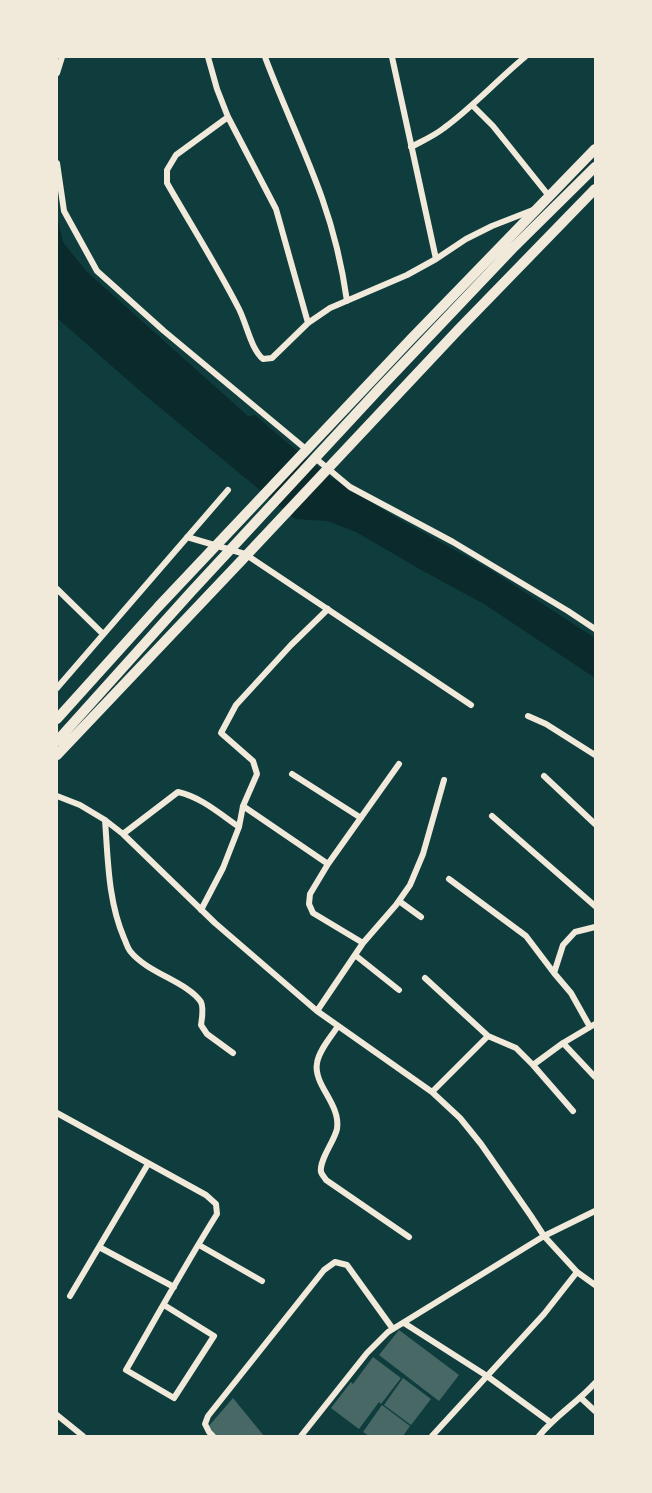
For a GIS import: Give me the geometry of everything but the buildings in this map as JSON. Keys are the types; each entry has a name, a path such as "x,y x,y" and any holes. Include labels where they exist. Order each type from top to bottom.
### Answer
{"highway":[{"path":"57,719 212,550 595,148"},
{"path":"57,741 190,592 380,388 512,249 595,167"},
{"path":"57,755 458,330 595,189"}],"street":[{"path":"57,73 62,57"},
{"path":"208,57 228,117 276,209 308,323"},
{"path":"266,57 323,199 342,262 347,301"},
{"path":"392,57 436,259"},
{"path":"411,147 443,129 525,57"},
{"path":"472,105 493,126 549,196"},
{"path":"228,117 176,155 167,170 167,183 231,292 257,354 263,360 272,358 308,323 330,308 407,274 436,259 466,239 536,208"},
{"path":"57,163 64,211 97,271 164,331 350,487 453,542 595,629"},
{"path":"57,688 228,490"},
{"path":"187,537 245,554 471,705"},
{"path":"57,590 103,634"},
{"path":"201,909 223,868 239,827 243,806 257,774 253,761 221,733 236,705 291,645 328,609"},
{"path":"528,716 546,724 595,755"},
{"path":"363,943 313,913 309,904 310,894 328,864 399,764"},
{"path":"292,774 361,818"},
{"path":"544,776 595,824"},
{"path":"317,1011 363,943 410,885 423,854 444,780"},
{"path":"123,834 178,792 207,805 239,827"},
{"path":"57,796 80,805 123,834 215,923 317,1011 432,1092 460,1118 481,1144 544,1236 577,1272 595,1285"},
{"path":"243,806 328,864"},
{"path":"492,816 595,906"},
{"path":"105,820 111,891 118,926 129,950 146,965 191,992 202,1003 201,1025 207,1034 233,1053"},
{"path":"449,879 526,936 571,993 592,1026 563,1043 533,1065"},
{"path":"399,901 421,917"},
{"path":"554,973 564,945 575,932 595,927"},
{"path":"355,955 399,990"},
{"path":"425,978 488,1036 516,1048 573,1111"},
{"path":"338,1026 321,1051 317,1063 319,1077 337,1115 334,1139 323,1161 321,1172 326,1180 409,1237"},
{"path":"432,1092 488,1036"},
{"path":"563,1043 595,1077"},
{"path":"57,1113 206,1195 216,1203 218,1214 174,1287 126,1370 174,1398 214,1336 164,1305"},
{"path":"70,1296 148,1164"},
{"path":"301,1436 367,1353 388,1332 544,1236 595,1211"},
{"path":"199,1245 262,1281"},
{"path":"99,1247 174,1287"},
{"path":"213,1436 205,1424 208,1416 324,1270 336,1262 347,1265 393,1329"},
{"path":"432,1436 544,1314 577,1272"},
{"path":"404,1323 487,1376 550,1422"},
{"path":"539,1436 550,1422 581,1398 595,1383"},
{"path":"581,1398 595,1411"},
{"path":"57,1414 83,1436"}],"water":[{"path":"57,217 63,242 86,271 248,416 255,415 332,478 395,517 489,569 595,638 595,678 484,604 356,532 327,521 295,519 147,397 57,318"}]}
